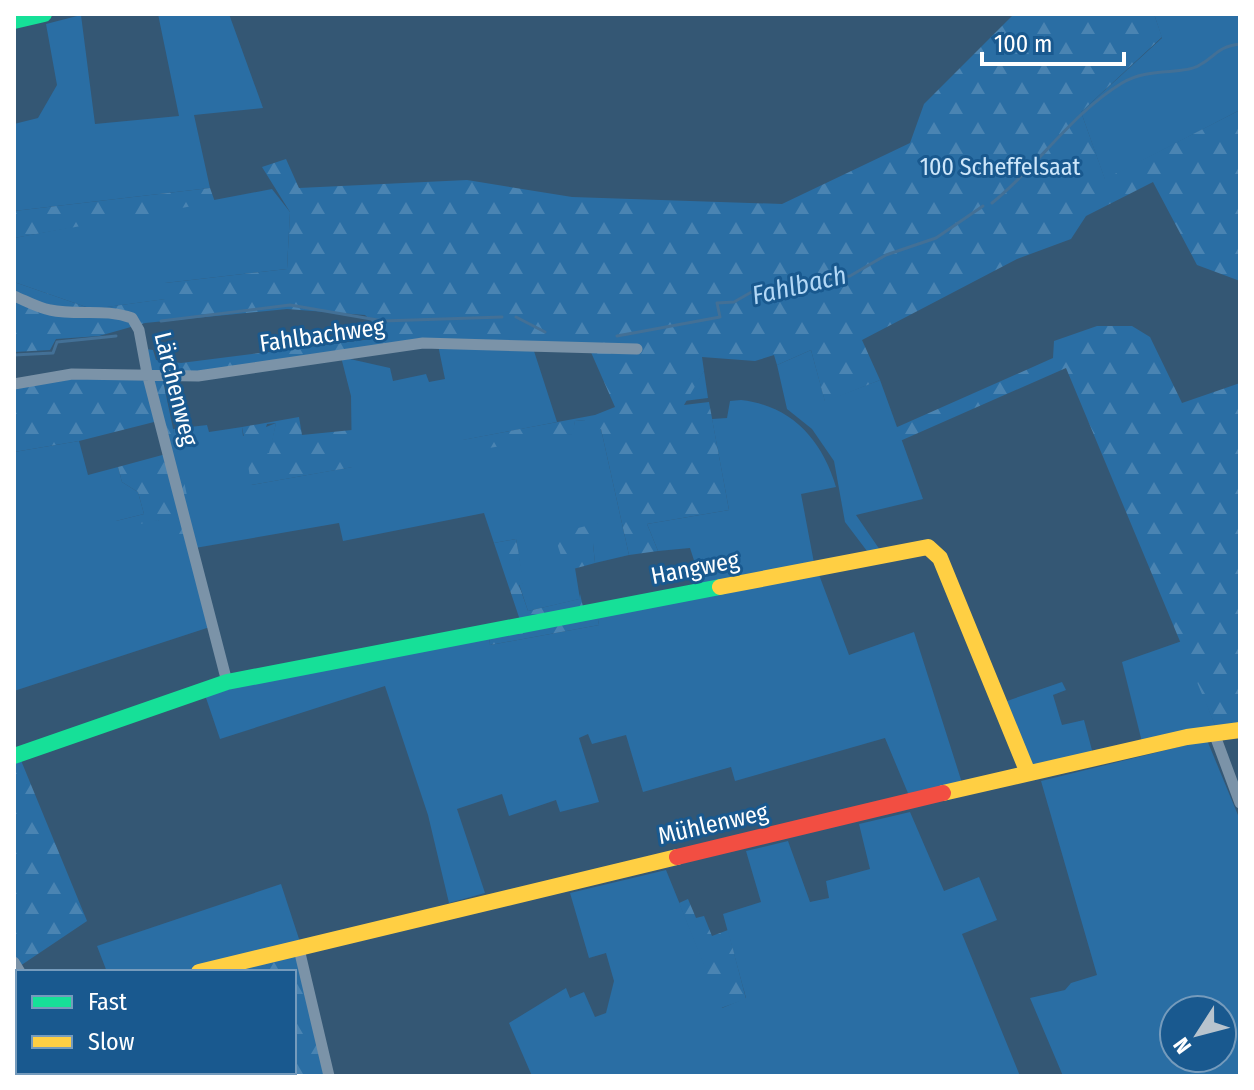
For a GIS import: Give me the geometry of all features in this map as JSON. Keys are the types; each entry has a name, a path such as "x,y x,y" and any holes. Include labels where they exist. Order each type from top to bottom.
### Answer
{"street":[{"path":"14,21 44,14"},
{"name":"Lärchenweg","path":"14,296 49,310 87,314 113,311 132,318 139,330 147,373 227,682"},
{"name":"Fahlbachweg","path":"14,384 72,374 198,376 423,343 637,349"},
{"name":"Hangweg","path":"16,755 227,682 928,547 940,558 1028,773"},
{"name":"Mühlenweg","path":"208,970 1028,773 1240,730"},
{"path":"1214,733 1240,803"},
{"path":"299,949 329,1076"}],"green space":[{"path":"158,14 229,14 263,108 194,115 210,188 14,211 14,124 38,118 57,85 46,24 81,15 95,124 179,116"},
{"name":"100 Scheffelsaat","path":"1014,14 1154,14 1162,37 1081,112 1105,179 1240,110 1240,281 1197,265 1153,182 1086,216 1071,239 1017,259 862,340 880,380 825,402 811,350 777,365 774,355 755,361 702,357 704,371 684,405 709,402 729,510 647,524 658,551 629,555 601,429 586,431 585,420 575,421 573,434 465,452 462,440 595,415 615,407 590,350 422,341 181,375 148,371 145,349 153,350 156,360 181,363 388,337 365,315 287,309 145,323 99,336 56,339 50,350 14,352 14,282 92,309 165,299 165,283 287,269 290,212 262,167 286,159 299,188 467,180 572,197 782,204 910,143 924,104"},
{"path":"1154,14 1240,14 1240,110 1105,180 1081,112 1162,38"},
{"path":"210,188 215,202 14,238 14,211"},
{"path":"272,189 290,212 287,269 165,283 166,299 92,309 14,282 14,238"},
{"path":"1097,326 1132,326 1150,337 1182,403 1240,383 1240,727 1217,730 1066,368 900,441 895,428 1053,358 1054,341"},
{"path":"438,345 533,348 557,422 463,440 572,434 575,421 586,420 601,429 629,555 595,563 593,544 598,523 566,570 575,568 580,599 528,611 519,584 523,583 516,539 494,543 484,513 343,541 339,523 195,548 173,429 207,425 209,432 242,427 243,436 276,423 270,453 251,485 352,467 351,396 341,357 390,368 393,381 426,374 429,382 445,379"},
{"path":"811,350 825,401 880,380 923,499 856,515 882,553 870,555 845,522 834,461 812,429 787,409 777,365"},
{"path":"704,371 708,398 684,401"},
{"path":"145,374 158,421 79,441 14,452 14,386 73,377"},
{"path":"149,374 162,376 195,534 172,539 158,520 117,529 116,521 144,514 138,492 122,482 118,467 166,454"},
{"path":"741,400 775,410 802,428 822,454 836,487 801,494 815,568 703,588 690,548 658,551 647,524 729,510 712,419 727,418 730,401"},
{"path":"299,417 302,435 352,430 353,467 251,485 247,457 269,453 276,423 267,424 264,433 244,437 242,427"},
{"path":"79,441 88,475 118,467 122,482 138,492 144,514 116,521 158,520 189,536 210,627 14,691 14,452"},
{"path":"598,523 606,538 593,544 595,563 566,571 554,534"},
{"path":"516,539 524,583 519,585 528,611 579,599 580,594 585,615 597,614 599,625 490,645 489,634 521,623 494,543"},
{"path":"818,572 849,655 914,632 963,786 910,798 885,738 735,781 731,767 643,792 626,735 592,744 588,734 579,738 599,802 560,812 556,800 509,816 502,794 457,809 485,893 449,903 428,815 385,686 220,739 204,692 489,634 490,645 599,625 597,614"},
{"path":"1182,641 1217,730 1142,742 1122,662"},
{"path":"1062,682 1066,690 1053,695 1062,725 1084,720 1093,754 1031,768 1004,702"},
{"path":"1207,740 1240,820 1240,1076 1063,1076 1030,998 1065,990 1071,983 1097,975 1041,781"},
{"path":"20,758 87,921 20,966 14,955 14,760"},
{"path":"910,812 944,891 979,877 997,920 962,934 1020,1076 532,1076 509,1023 566,988 570,998 584,992 595,1017 606,1013 614,981 606,953 589,958 570,893 666,870 722,1008 746,998 723,914 761,902 746,851 788,841 810,902 829,898 826,881 870,869 859,824"},
{"path":"281,884 300,942 187,970 106,970 97,946"},
{"path":"688,899 696,918 704,916 712,936 728,930 746,999 721,1008 679,903"},
{"path":"296,952 325,1076 175,1076 296,1074 296,970 226,970"}],"waterway":[{"name":"Fahlbach","path":"992,203 1087,110 1122,83 1143,75 1191,69 1221,50 1240,44"},
{"name":"Fahlbach","path":"617,336 720,317 717,303 734,302 755,290 850,276 886,255 936,238 983,206"},
{"path":"161,321 290,305 383,321 502,317"},
{"name":"Fahlbach","path":"516,317 545,332"},
{"name":"Fahlbach","path":"14,355 53,353 57,342 116,336"}],"traffic: fast":[{"path":"14,21 44,14"},
{"path":"14,756 227,682 720,587"}],"traffic: slow":[{"path":"720,587 928,547 940,558 1028,773"},
{"path":"943,793 1187,737 1240,730"},
{"path":"207,970 677,857"}],"traffic: jam":[{"path":"677,857 943,793"}]}
